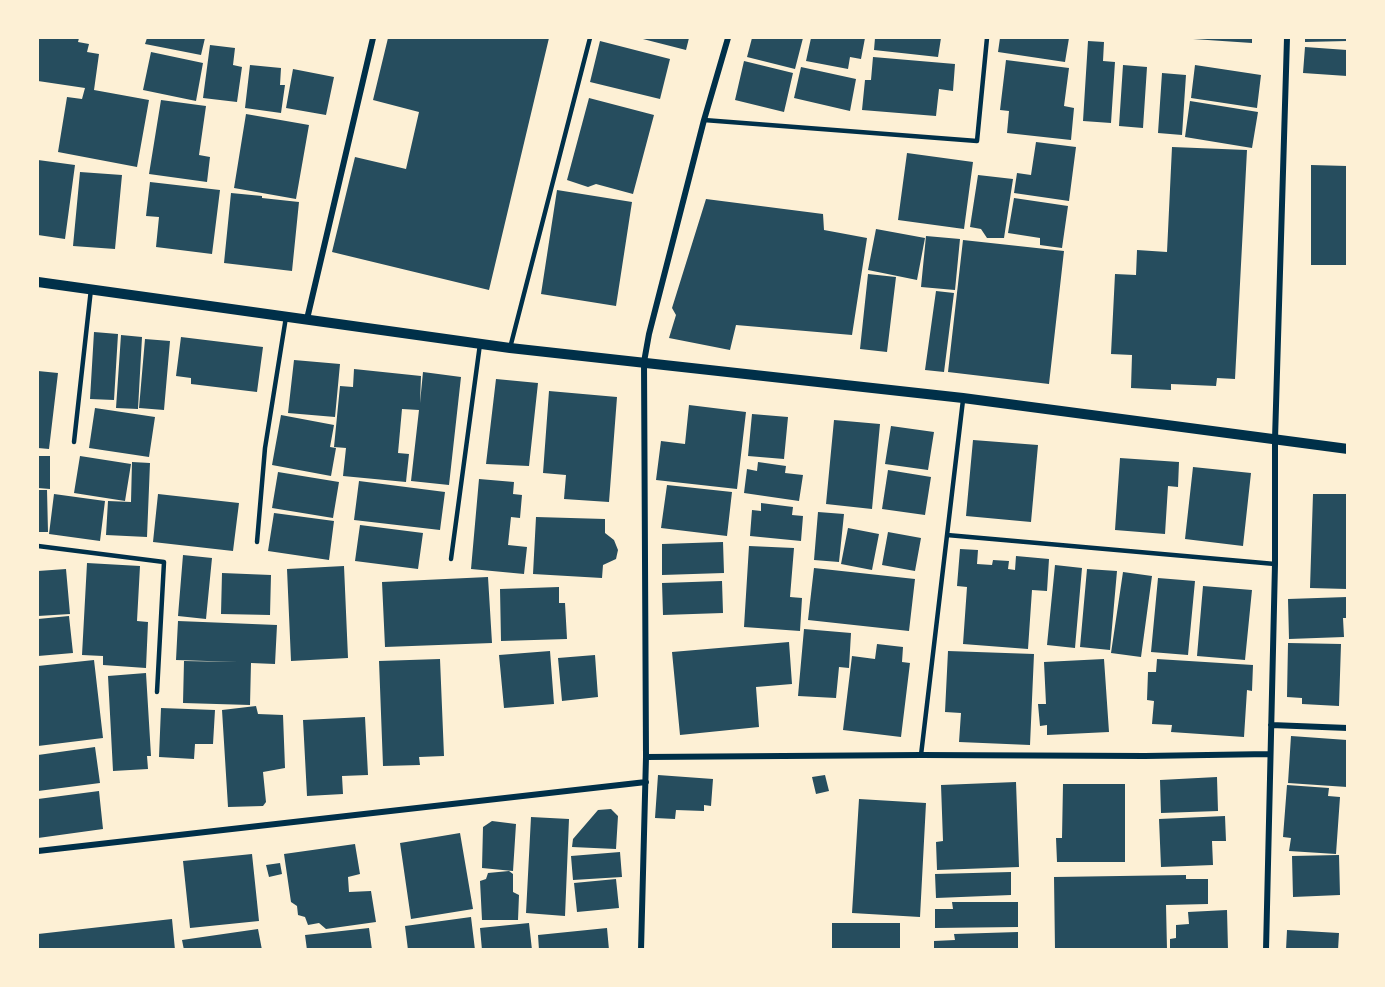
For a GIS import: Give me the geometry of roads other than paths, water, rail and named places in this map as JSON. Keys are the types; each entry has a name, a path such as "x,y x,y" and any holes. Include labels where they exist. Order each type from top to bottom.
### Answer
{"street":[{"path":"307,319 373,38"},
{"path":"641,950 646,782 645,362 649,334 704,120 728,38"},
{"path":"1266,950 1275,564 1275,439 1287,38"},
{"path":"38,282 510,348 963,398 1347,449"},
{"path":"1271,725 1347,728"},
{"path":"646,757 1270,754"},
{"path":"38,851 646,782"}],"lane":[{"path":"510,348 590,38"},
{"path":"704,120 977,141 987,38"},
{"path":"74,442 91,289"},
{"path":"257,542 265,447 286,317"},
{"path":"451,559 480,344"},
{"path":"921,755 963,398"},
{"path":"946,536 1275,564"},
{"path":"38,546 164,562 157,692"}]}
